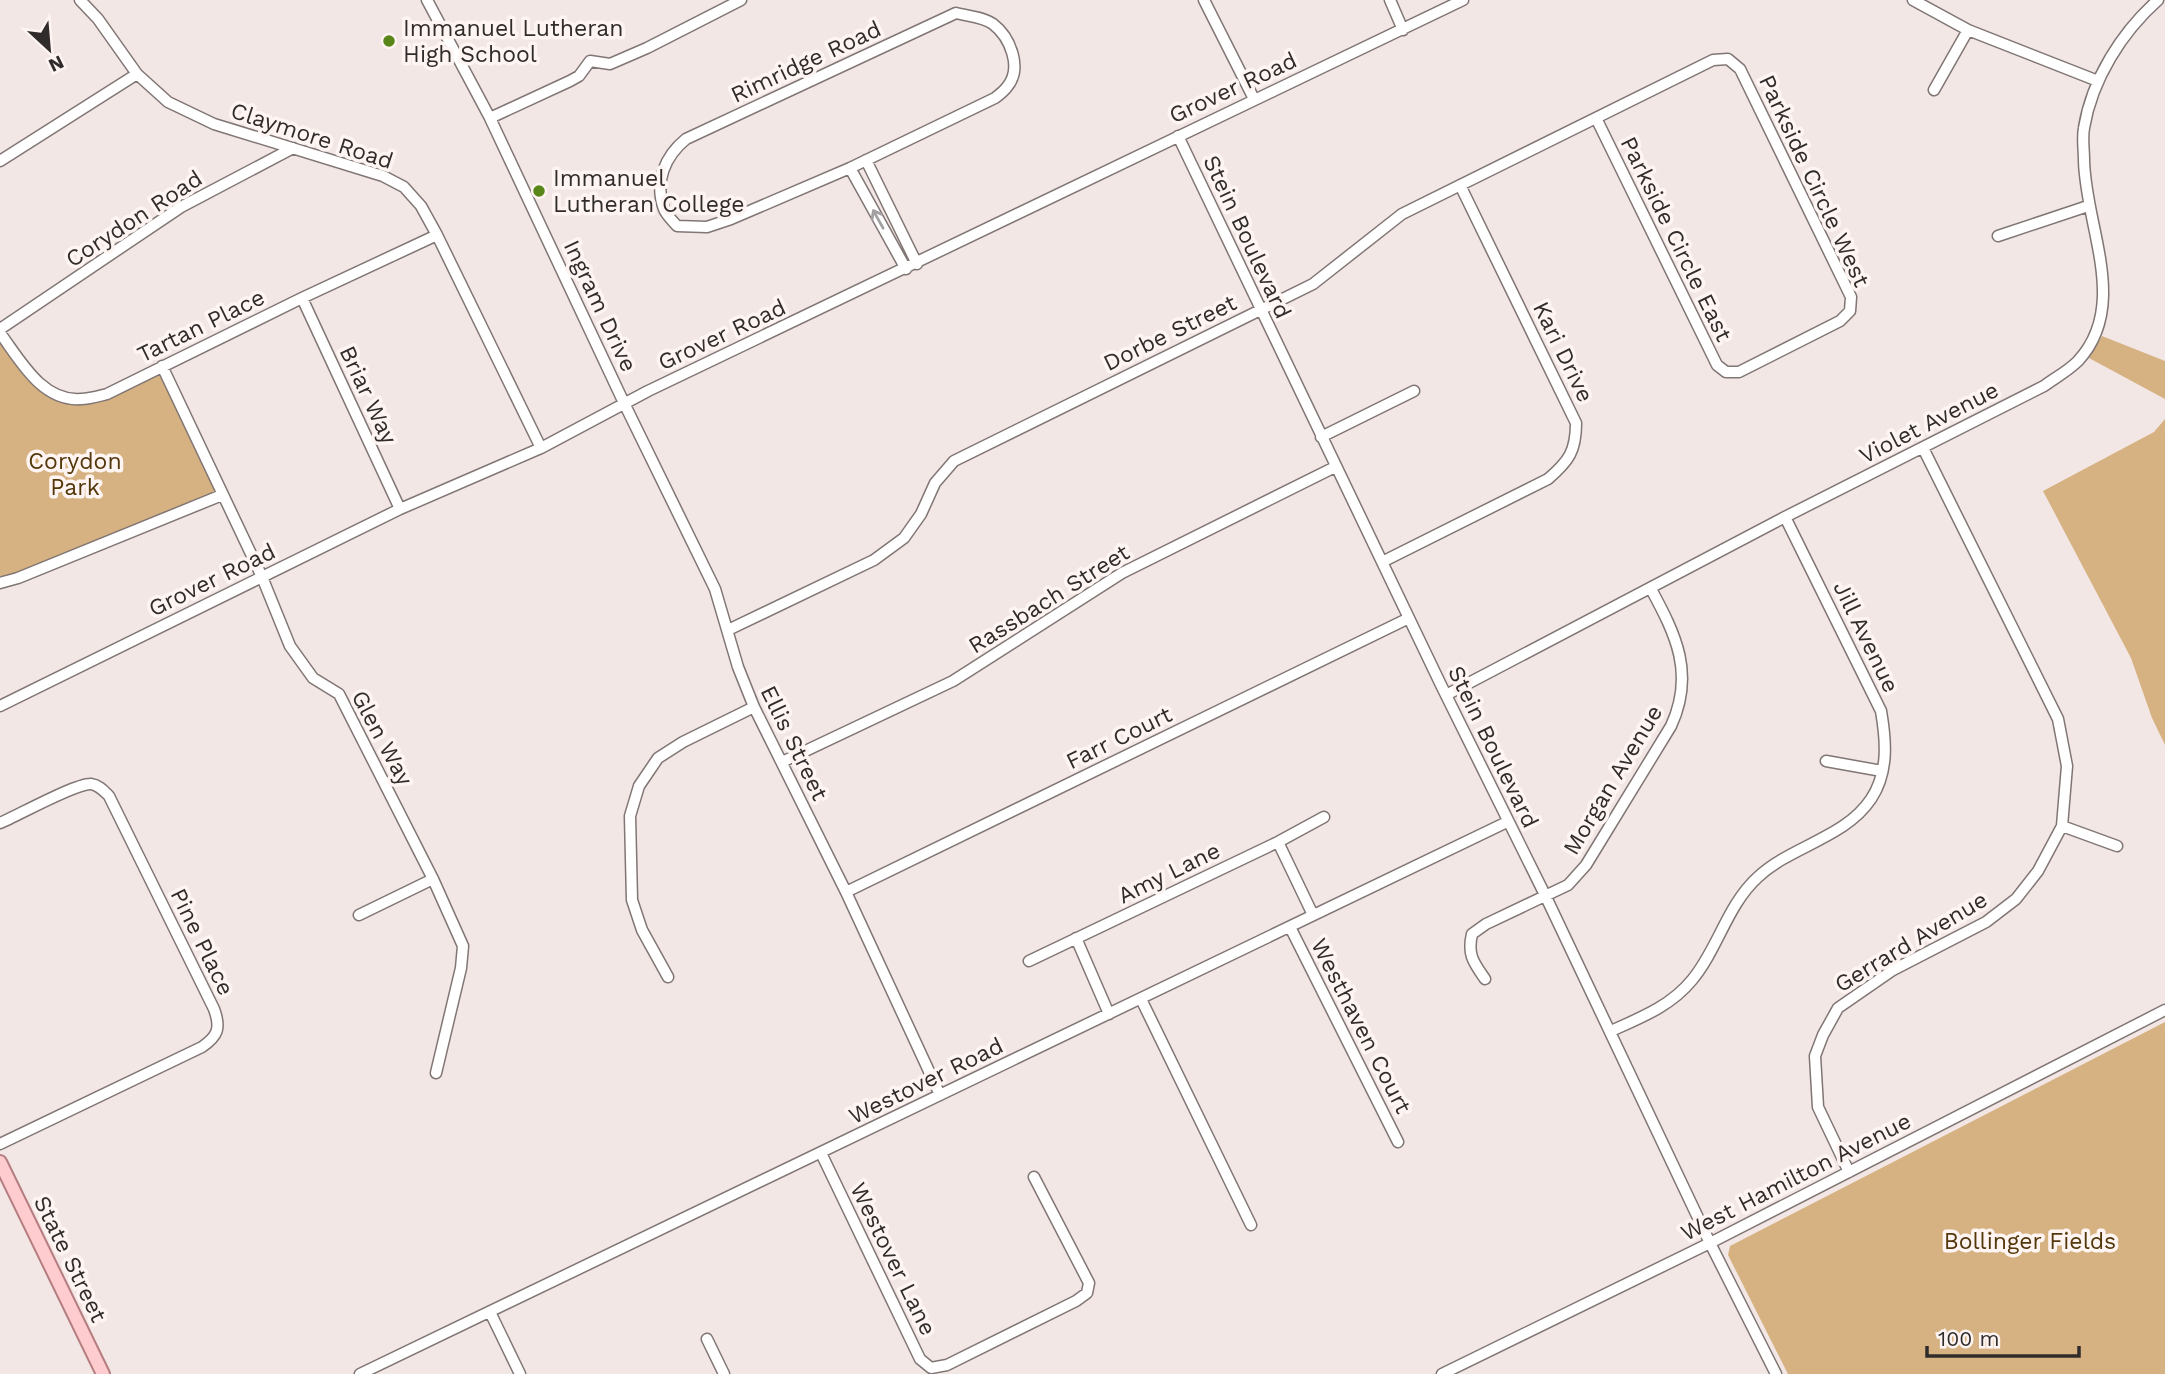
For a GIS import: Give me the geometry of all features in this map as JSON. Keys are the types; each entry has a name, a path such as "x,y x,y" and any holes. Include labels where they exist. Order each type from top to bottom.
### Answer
{"main road":[{"name":"State Street","path":"0,1162 103,1374"}],"street":[{"name":"Claymore Road","path":"80,0 137,74 168,102 214,124 383,176 404,187 421,206 437,235 541,448"},
{"name":"Ingram Drive","path":"427,0 490,118 624,403"},
{"path":"490,118 570,82 579,76 590,61 610,64 741,0"},
{"path":"1204,0 1254,99"},
{"path":"1390,0 1403,30"},
{"name":"Grover Road","path":"0,706 400,509 541,448 624,403 1463,0"},
{"path":"1913,0 1968,30 2098,81"},
{"name":"Violet Avenue","path":"1446,695 1784,517 2044,386 2077,362 2089,346 2103,313 2104,295 2088,206 2083,128 2098,81 2126,33 2158,0"},
{"name":"Rimridge Road","path":"956,13 991,22 1004,36 1014,55 1014,72 1009,86 995,98 866,160 707,227 677,226 664,210 662,171 673,150 686,139 956,13"},
{"path":"1934,90 1968,30"},
{"name":"Dorbe Street","path":"728,631 874,560 904,538 921,514 935,483 954,461 1313,284 1402,214 1713,60 1728,59"},
{"name":"Parkside Circle West","path":"1726,372 1738,372 1840,321 1850,311 1851,297 1740,69 1728,59"},
{"path":"0,161 137,74"},
{"name":"Parkside Circle East","path":"1596,118 1717,365 1726,372"},
{"name":"Stein Boulevard","path":"1178,136 1335,467 1776,1374"},
{"name":"Corydon Road","path":"0,331 181,207 293,148"},
{"path":"866,160 917,264"},
{"path":"850,168 906,269"},
{"name":"Kari Drive","path":"1382,562 1548,479 1573,452 1576,438 1576,423 1461,185"},
{"path":"1998,236 2088,206"},
{"name":"Tartan Place","path":"0,331 36,379 50,393 79,400 107,394 437,235"},
{"name":"Briar Way","path":"302,298 400,509"},
{"name":"Glen Way","path":"162,366 262,577 290,646 313,678 339,694 433,879 463,946 461,968 436,1073"},
{"path":"1321,437 1415,391"},
{"name":"Ellis Street","path":"624,403 715,589 738,667 754,707 846,892 940,1095"},
{"name":"Gerrard Avenue","path":"1849,1172 1818,1107 1816,1080 1815,1056 1822,1035 1838,1008 1893,970 1986,922 2016,899 2038,871 2062,826 2067,766 2058,719 1923,448"},
{"name":"Rassbach Street","path":"782,762 953,681 1122,573 1335,467"},
{"path":"0,583 222,495"},
{"name":"Jill Avenue","path":"1611,1031 1673,999 1693,979 1741,896 1757,878 1778,861 1835,831 1853,818 1872,797 1882,771 1886,740 1881,711 1784,517"},
{"name":"Morgan Avenue","path":"1485,979 1472,960 1469,946 1472,934 1486,924 1568,885 1586,865 1679,710 1682,678 1679,649 1675,634 1651,589"},
{"name":"Farr Court","path":"846,892 1409,618"},
{"path":"667,977 642,930 632,900 630,816 639,786 657,758 754,707"},
{"path":"1826,761 1882,771"},
{"name":"Pine Place","path":"0,823 76,788 90,784 101,788 109,796 219,1023 215,1037 202,1047 0,1144"},
{"name":"Amy Lane","path":"1029,961 1278,842 1324,817"},
{"name":"Westover Road","path":"360,1374 1507,822"},
{"path":"2062,826 2118,846"},
{"path":"1278,842 1313,915"},
{"path":"359,915 433,879"},
{"name":"Westhaven Court","path":"1290,928 1398,1142"},
{"path":"1076,938 1110,1014"},
{"path":"1142,999 1251,1225"},
{"name":"West Hamilton Avenue","path":"1442,1374 1710,1243 2165,1010"},
{"name":"Westover Lane","path":"821,1153 919,1359 931,1368 947,1365 1087,1293 1088,1283 1034,1177"},
{"path":"490,1312 520,1374"},
{"path":"708,1339 724,1374"}],"green space":[{"name":"Corydon Park","path":"0,333 49,392 79,400 107,394 162,366 222,495 0,583"},
{"path":"2102,336 2165,361 2165,399 2089,358"},
{"path":"2165,419 2165,745 2152,718 2131,658 2043,491 2154,432"},
{"name":"Bollinger Fields","path":"2165,1022 2165,1374 1788,1374 1728,1255 1730,1246"}],"place":[{"name":"Immanuel Lutheran High School","path":"389,41"},
{"name":"Immanuel Lutheran College","path":"539,191"}]}
